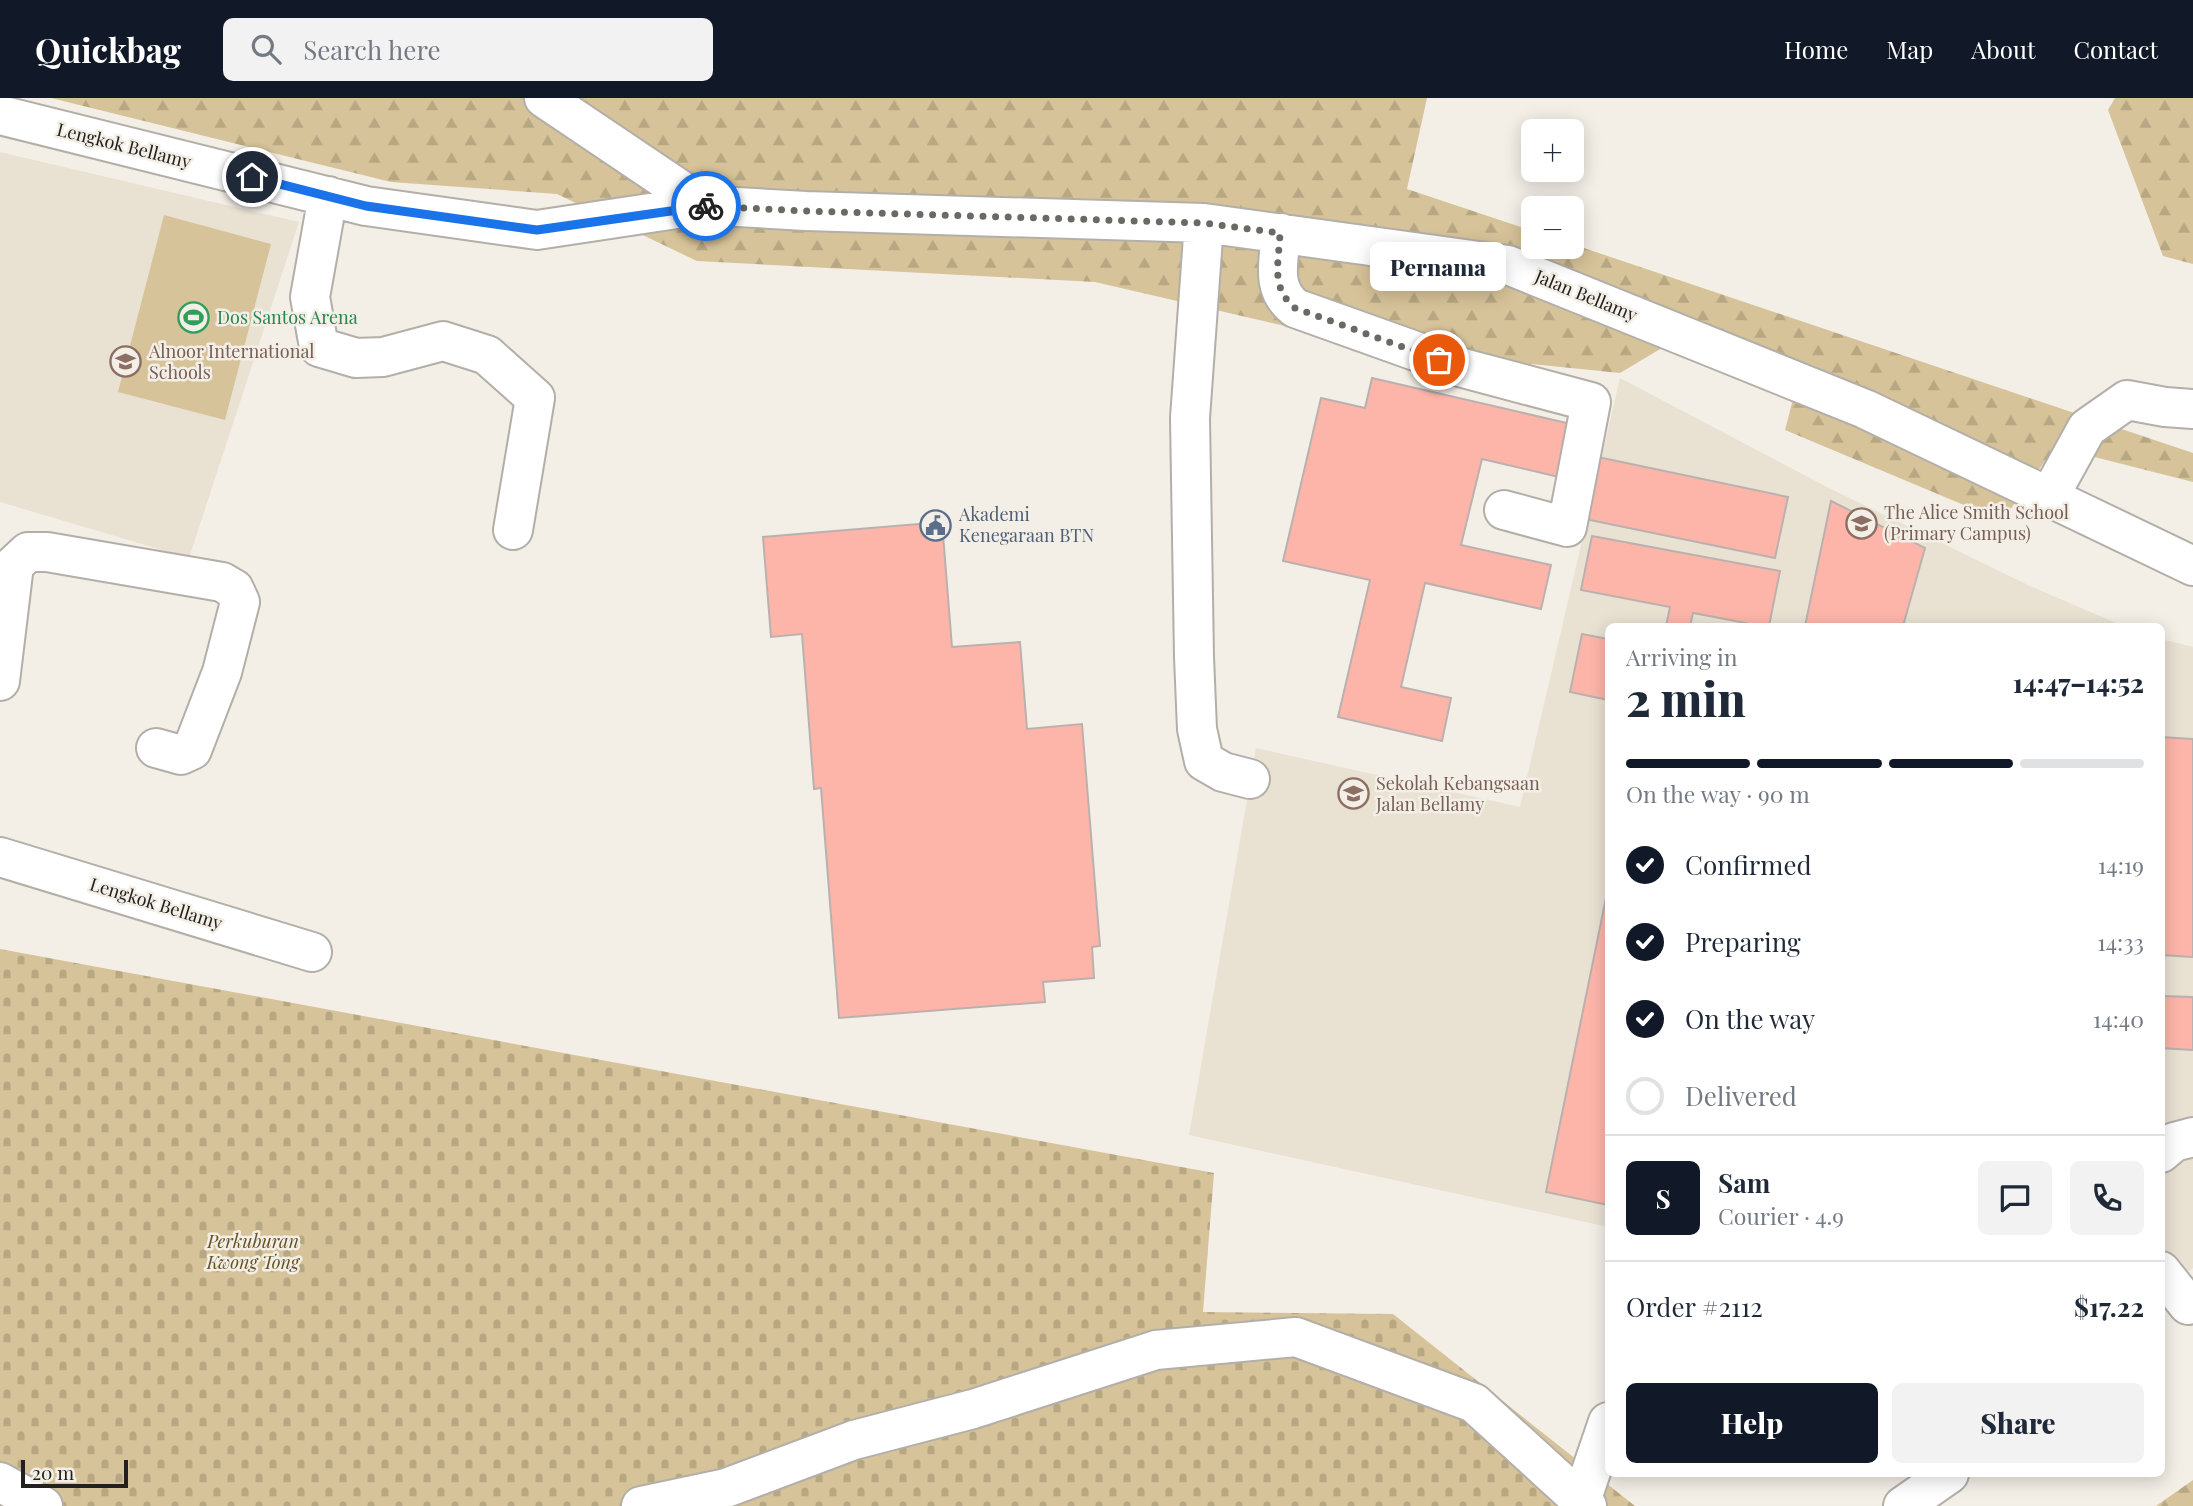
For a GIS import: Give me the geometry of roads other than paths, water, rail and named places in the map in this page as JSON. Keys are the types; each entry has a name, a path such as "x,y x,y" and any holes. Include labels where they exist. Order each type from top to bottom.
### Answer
{"street":[{"path":"544,98 703,205"},
{"name":"Lengkok Bellamy","path":"0,115 366,206 537,230 703,205"},
{"path":"328,196 310,297 319,347 356,358 383,357 443,341 487,355 535,398 513,530"},
{"name":"Jalan Bellamy","path":"703,205 806,211 1204,223 1507,265 1865,409 2193,566"},
{"path":"1204,223 1190,418 1197,729 1204,761 1223,772 1250,779"},
{"path":"1280,233 1278,285 1286,301 1295,308 1463,368 1591,402 1567,527 1504,510"},
{"path":"2049,497 2087,428 2127,400 2193,410"},
{"path":"0,681 14,565 28,552 47,552 222,582 234,589 240,602 222,672 192,750 181,755 156,748"},
{"name":"Lengkok Bellamy","path":"0,857 312,952"},
{"path":"2165,1150 2174,1142 2193,1137"},
{"path":"2165,1279 2181,1310"},
{"path":"641,1506 726,1488 854,1440 973,1409 1156,1350 1296,1337 1474,1403 1584,1504 1605,1432"},
{"path":"1903,1506 1946,1477"},
{"path":"0,1482 43,1506"}],"place":[{"name":"Dos Santos Arena","path":"194,318"},
{"name":"Pernama","path":"1439,360"},
{"name":"Alnoor International Schools","path":"126,362"},
{"name":"The Alice Smith School (Primary Campus)","path":"1861,523"},
{"name":"Akademi Kenegaraan BTN","path":"936,525"},
{"name":"Sekolah Kebangsaan Jalan Bellamy","path":"1353,794"}],"park label":[{"name":"Perkuburan Kwong Tong","path":"253,1252"}]}
